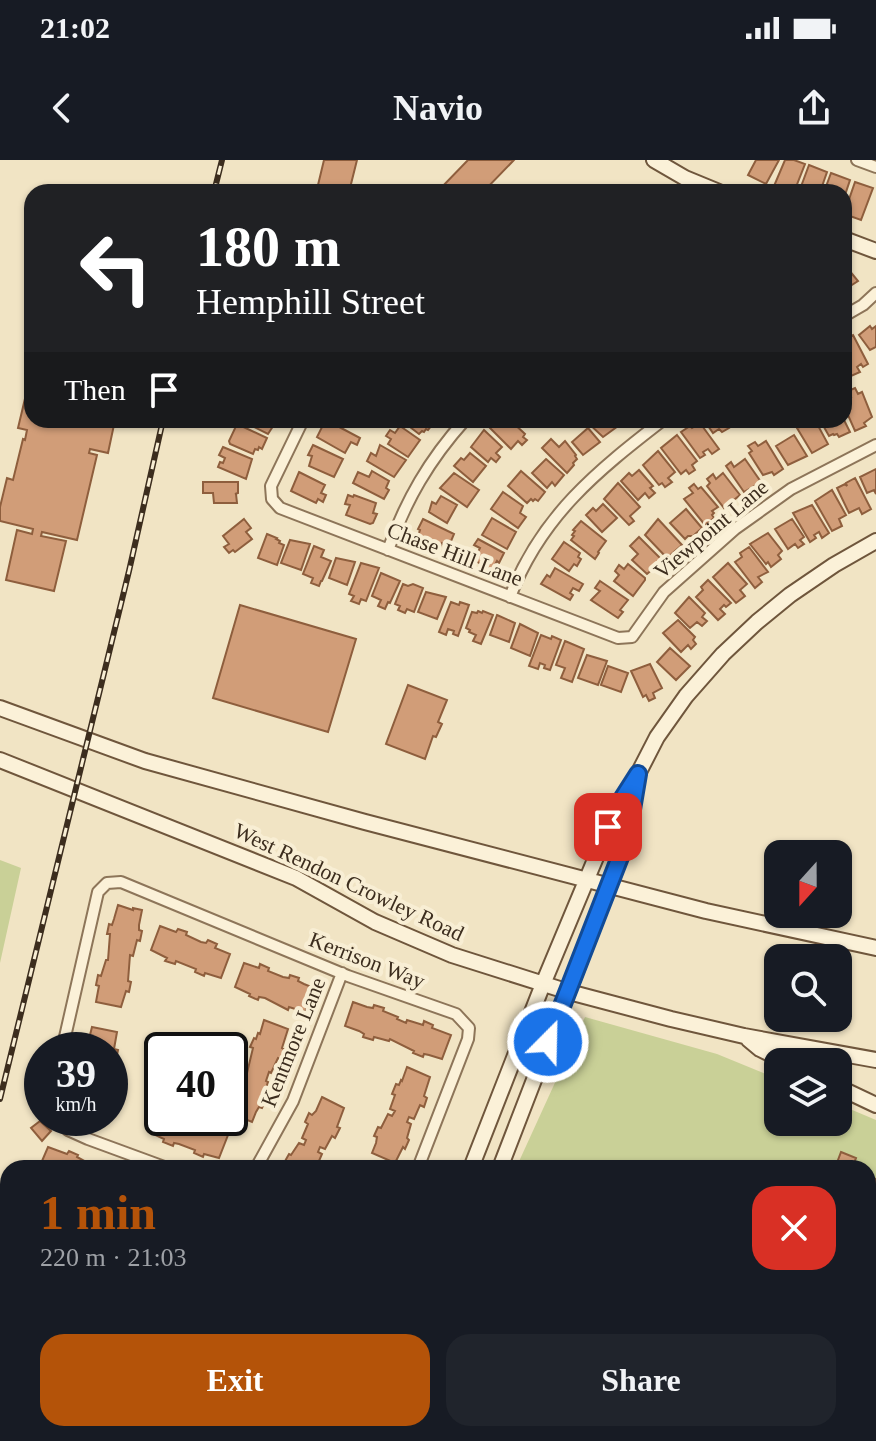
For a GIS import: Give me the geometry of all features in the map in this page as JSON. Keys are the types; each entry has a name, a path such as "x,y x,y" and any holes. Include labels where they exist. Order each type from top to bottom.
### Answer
{"main road":[{"path":"654,160 699,184"},
{"path":"852,242 876,251"},
{"path":"474,1160 617,807 657,737 686,696 757,622 834,565 876,541"},
{"name":"West Rendon Crowley Road","path":"0,708 145,761 365,822 706,911 876,948"},
{"name":"West Rendon Crowley Road","path":"0,760 296,878 375,922 452,955 569,992 744,1036 876,1060"},
{"path":"503,1160 627,839 638,774"},
{"path":"744,1036 764,1051"},
{"path":"852,1094 876,1105"}],"street":[{"path":"857,160 876,167"},
{"path":"852,311 876,293"},
{"name":"Chase Hill Lane","path":"299,428 271,486 272,499 280,508 618,638 628,638"},
{"path":"388,550 421,476 458,428"},
{"path":"510,597 530,552 562,509 595,475 653,428"},
{"name":"Viewpoint Lane","path":"628,638 637,632 664,592 735,529 791,489 876,445"},
{"name":"Kerrison Way","path":"66,1032 98,892 107,883 121,882 342,973 456,1014 469,1028 468,1039 421,1160"},
{"name":"Kentmore Lane","path":"260,1160 293,1101 342,973"},
{"path":"81,1136 145,1160"}],"green space":[{"path":"0,860 21,868 0,963"},
{"path":"585,1017 717,1054 764,1073 764,1136 852,1136 852,1110 876,1120 876,1160 520,1160"}],"building":[{"path":"324,160 357,160 351,184 318,184"},
{"path":"468,160 514,160 491,184 445,184"},
{"path":"756,160 779,160 766,184 748,175"},
{"path":"785,160 805,164 797,184 775,184"},
{"path":"809,165 827,172 823,184 802,184"},
{"path":"831,173 850,180 849,184 827,184"},
{"path":"855,182 873,188 861,220 852,217"},
{"path":"870,326 872,329 876,326 876,347 870,350 859,335"},
{"path":"852,336 868,364 863,367 861,364 857,367 860,372 852,376"},
{"path":"855,388 858,394 862,392 872,417 864,423 866,426 855,431 852,424 852,389"},
{"path":"24,403 24,428 113,428 108,453 90,449 89,453 97,455 77,540 42,532 41,536 66,541 54,591 6,580 17,530 32,534 33,529 0,521 7,478 13,480 27,430 18,428"},
{"path":"235,428 246,428 267,438 262,449 255,449 253,454 229,441"},
{"path":"256,428 272,428 268,434"},
{"path":"322,428 341,428 360,438 357,445 351,442 345,453 317,437"},
{"path":"403,428 420,440 408,457 388,444 391,439 386,436 390,430 395,433"},
{"path":"411,428 430,428 422,431 419,434"},
{"path":"490,428 519,428 525,434 523,437 527,440 522,445 518,441 511,449"},
{"path":"588,428 600,442 583,455 572,442"},
{"path":"593,428 615,428 603,437"},
{"path":"687,428 704,428 719,449 712,454 708,449 700,458 681,432"},
{"path":"710,428 729,428 722,432 719,429 713,433"},
{"path":"797,428 819,428 828,444 812,453"},
{"path":"824,428 848,428 850,432 839,437 837,434 829,436"},
{"path":"484,430 502,447 496,453 500,457 496,462 491,458 488,462 471,447"},
{"path":"677,435 697,461 692,465 695,470 689,474 686,470 681,474 661,448"},
{"path":"794,435 807,456 788,465 776,446"},
{"path":"551,439 559,447 565,441 576,455 574,465 567,473 542,448"},
{"path":"766,441 783,469 774,475 772,472 763,475 749,453 752,451 748,446 755,442 758,446"},
{"path":"313,445 343,459 334,477 309,466 312,456 308,455"},
{"path":"380,445 406,460 394,477 367,461 371,453 376,456"},
{"path":"223,447 252,459 246,479 218,467 225,458 219,455"},
{"path":"658,451 675,472 668,478 672,482 665,487 662,483 659,485 643,465"},
{"path":"470,453 486,466 473,482 454,466"},
{"path":"546,459 564,475 555,486 552,482 547,488 532,473"},
{"path":"745,459 761,482 744,492 726,466 731,462 734,467"},
{"path":"876,469 876,494 874,490 867,493 860,477"},
{"path":"639,470 655,493 649,498 645,493 638,500 621,481 629,473 632,476"},
{"path":"372,471 389,481 386,488 389,490 384,499 353,483 358,472 369,477"},
{"path":"521,471 545,492 538,501 531,499 527,503 508,486"},
{"path":"299,472 325,485 321,493 326,495 323,502 318,499 316,503 291,491"},
{"path":"454,473 479,490 467,507 440,488"},
{"path":"723,473 740,495 724,508 707,486 710,483 707,479 713,474 716,479"},
{"path":"855,478 871,509 862,514 859,508 849,513 837,488 847,486 846,483"},
{"path":"203,482 238,482 238,493 235,494 237,503 214,503 213,493 203,493"},
{"path":"618,483 640,507 630,516 634,521 629,525 604,499"},
{"path":"694,484 698,489 701,487 718,507 712,511 714,518 705,525 684,499 693,493 689,488"},
{"path":"832,490 846,515 839,519 842,526 832,531 815,501"},
{"path":"503,492 523,506 520,513 526,517 518,528 491,509"},
{"path":"348,495 376,503 373,513 377,514 373,523 346,515 350,505 345,504"},
{"path":"441,496 457,505 447,523 429,512 432,502 436,504"},
{"path":"603,504 617,518 602,532 586,515"},
{"path":"812,505 829,533 822,538 819,532 810,542 793,513"},
{"path":"686,509 702,528 685,539 670,523"},
{"path":"492,518 516,532 507,549 482,535"},
{"path":"244,519 251,528 246,532 252,539 229,553 224,547 229,544 223,536"},
{"path":"423,519 454,534 449,546 442,543 439,550 417,539"},
{"path":"658,519 682,545 667,558 645,535"},
{"path":"792,519 804,537 800,540 804,544 798,548 795,544 788,549 775,529"},
{"path":"581,521 606,541 595,559 571,540 573,530"},
{"path":"768,533 782,551 778,555 781,559 771,567 750,544"},
{"path":"267,534 284,545 277,565 258,558"},
{"path":"639,537 664,562 647,574 632,560 638,554 630,546"},
{"path":"478,539 504,553 492,570 474,560 480,548 474,545"},
{"path":"290,540 310,544 301,570 281,563"},
{"path":"564,542 580,553 577,566 574,564 569,571 552,559"},
{"path":"314,546 324,550 321,557 331,561 319,586 311,583 313,578 303,574"},
{"path":"749,547 768,572 758,577 762,582 755,588 735,562 742,557 740,553"},
{"path":"336,558 355,562 347,585 329,578"},
{"path":"361,563 379,568 366,601 361,599 359,604 351,601 354,596 349,594"},
{"path":"728,563 747,584 740,590 745,596 736,603 713,577"},
{"path":"628,564 645,578 633,596 614,581 619,575 615,571 619,565 624,569"},
{"path":"555,568 583,584 579,591 573,588 570,600 541,584"},
{"path":"381,573 400,581 385,609 378,606 381,600 372,596"},
{"path":"708,580 731,603 720,609 725,614 718,620 696,597"},
{"path":"600,581 628,600 618,618 591,600 600,591 595,588"},
{"path":"403,584 423,588 414,612 407,609 405,613 398,610 400,606 395,604"},
{"path":"426,592 446,597 437,619 418,612"},
{"path":"689,597 705,613 702,617 707,621 702,626 697,622 690,628 675,613"},
{"path":"451,602 469,605 458,636 448,629 446,635 439,632"},
{"path":"240,605 356,639 328,732 213,698"},
{"path":"472,612 493,615 481,644 473,641 476,635 466,628"},
{"path":"497,615 515,623 509,642 490,635"},
{"path":"678,620 695,637 693,640 696,644 691,649 688,645 681,652 663,633"},
{"path":"520,624 538,633 530,656 511,648"},
{"path":"541,635 561,640 550,670 540,663 538,669 529,666"},
{"path":"565,641 584,649 572,682 561,678 565,668 556,665"},
{"path":"670,648 690,666 676,680 657,662"},
{"path":"587,655 607,661 598,685 578,678"},
{"path":"650,664 662,688 653,693 655,698 649,701 646,695 643,697 631,671"},
{"path":"608,666 628,673 621,692 601,685"},
{"path":"408,685 447,700 438,722 442,724 436,737 433,736 425,759 386,744"},
{"path":"118,905 142,910 140,941 137,940 133,956 130,955 129,992 126,991 121,1007 96,1002 98,975 101,976 108,960 109,924 112,925"},
{"path":"160,926 187,932 186,935 201,942 208,940 217,944 215,948 230,954 221,978 205,973 204,976 176,961 175,964 165,961 167,958 151,950"},
{"path":"244,963 259,968 260,964 269,968 268,971 283,977 289,978 290,975 299,978 298,981 314,988 305,1012 289,1007 288,1010 265,998 259,997 258,1000 235,987"},
{"path":"353,1002 384,1008 383,1011 406,1023 407,1020 423,1025 424,1021 433,1025 432,1028 451,1035 442,1059 424,1054 423,1057 390,1039 363,1037 364,1034 345,1026"},
{"path":"264,1020 288,1029 282,1048 285,1050 269,1072 263,1097 266,1099 252,1122 248,1120 248,1069 253,1048 250,1047 260,1034"},
{"path":"92,1027 117,1032 91,1032"},
{"path":"407,1067 430,1077 424,1107 420,1105 414,1119 409,1117 407,1122 411,1124 405,1149 403,1147 396,1160 388,1160 372,1153 377,1137 374,1136 388,1114 392,1116 395,1111 390,1109 395,1095 392,1094 396,1084 402,1081"},
{"path":"322,1097 344,1108 335,1138 332,1136 325,1149 320,1147 319,1160 286,1160 299,1143 304,1145 306,1140 302,1138 308,1124 305,1122 309,1113 312,1115"},
{"path":"158,1136 228,1136 219,1158 204,1154 203,1157 179,1144 174,1143 173,1146 163,1142 164,1139"},
{"path":"48,1147 67,1154 69,1151 83,1160 42,1160"},
{"path":"841,1152 856,1158 855,1160 838,1160"}],"railway":[{"path":"216,184 222,160"},
{"path":"0,1099 161,428"}],"route":[{"path":"548,1042 627,839 638,774 608,827"}]}
